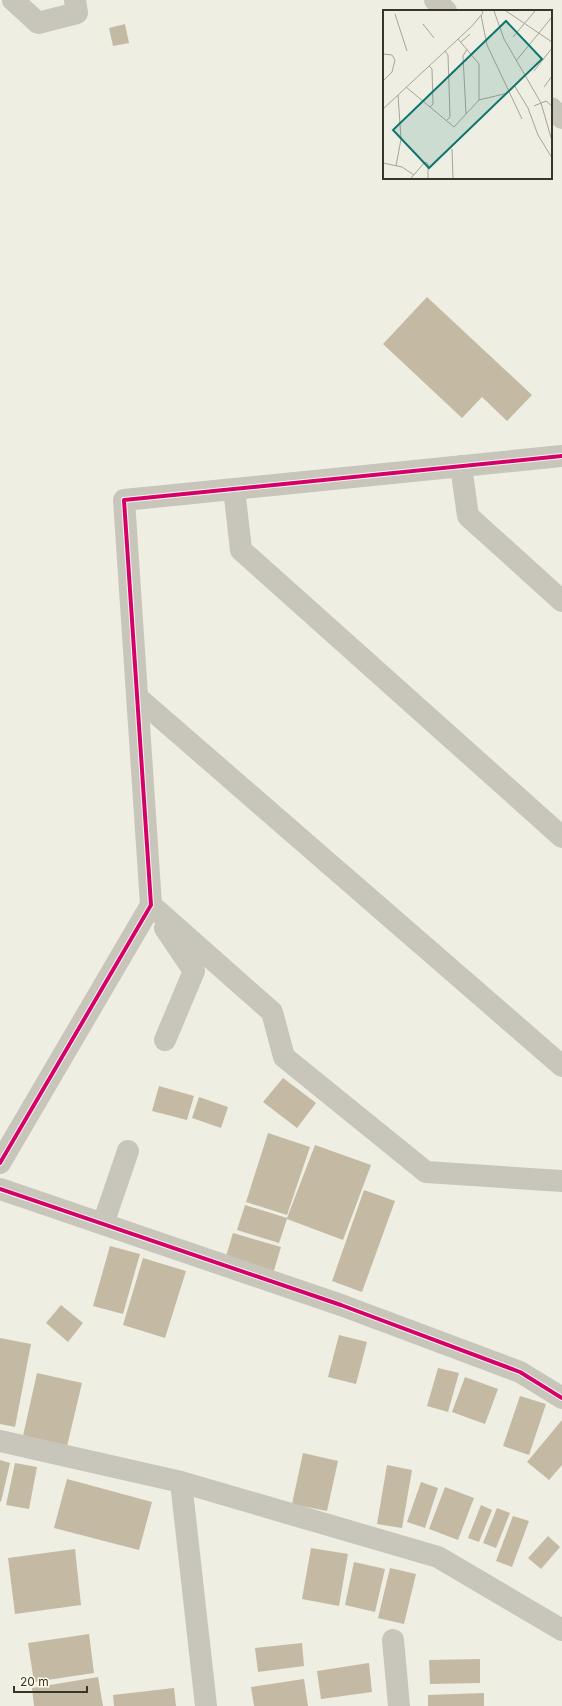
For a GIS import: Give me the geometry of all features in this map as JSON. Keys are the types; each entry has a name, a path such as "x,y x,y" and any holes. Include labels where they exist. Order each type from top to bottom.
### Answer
{"street":[{"path":"13,0 38,23 77,13 75,0"},
{"path":"434,0 445,10"},
{"path":"552,109 562,118"},
{"path":"165,1040 194,971 151,905 124,500 562,456"},
{"path":"461,466 468,516 562,601"},
{"path":"234,489 241,550 562,837"},
{"path":"137,697 562,1066"},
{"path":"0,1162 151,905"},
{"path":"151,905 272,1012 284,1057 426,1172 562,1181"},
{"path":"103,1224 128,1151"},
{"path":"0,1189 341,1305 520,1372 562,1398"},
{"path":"0,1441 180,1482 438,1557 562,1630"},
{"path":"180,1482 206,1706"},
{"path":"393,1640 399,1706"}],"building":[{"path":"125,24 129,43 113,46 109,28"},
{"path":"427,297 532,395 507,421 482,397 462,418 383,344"},
{"path":"283,1078 316,1103 297,1128 263,1102"},
{"path":"159,1086 194,1096 187,1120 152,1111"},
{"path":"199,1097 228,1107 221,1128 192,1118"},
{"path":"268,1133 310,1147 287,1215 246,1202"},
{"path":"315,1145 371,1165 343,1240 287,1219 279,1243 237,1230 245,1205 287,1218"},
{"path":"364,1190 395,1201 362,1292 332,1281"},
{"path":"233,1233 281,1247 272,1277 224,1263"},
{"path":"110,1246 140,1254 123,1314 93,1306"},
{"path":"143,1258 186,1271 165,1338 123,1325"},
{"path":"61,1305 83,1323 68,1342 46,1323"},
{"path":"339,1335 367,1342 356,1384 328,1377"},
{"path":"0,1338 31,1344 15,1427 0,1424"},
{"path":"438,1368 459,1373 448,1412 427,1406"},
{"path":"37,1373 82,1383 67,1446 23,1436"},
{"path":"465,1377 498,1389 485,1424 452,1412"},
{"path":"520,1396 546,1404 529,1455 503,1446"},
{"path":"562,1420 562,1465 549,1480 527,1462"},
{"path":"303,1453 338,1461 327,1511 292,1504"},
{"path":"0,1460 10,1463 1,1502 0,1501"},
{"path":"15,1463 37,1467 29,1509 6,1505"},
{"path":"387,1465 412,1470 402,1528 377,1524"},
{"path":"67,1479 152,1502 139,1550 54,1528"},
{"path":"421,1482 438,1488 425,1528 407,1522"},
{"path":"445,1487 474,1498 458,1540 429,1529"},
{"path":"481,1505 492,1510 479,1542 468,1538"},
{"path":"497,1508 510,1513 496,1548 483,1543"},
{"path":"513,1516 529,1521 512,1567 496,1561"},
{"path":"548,1536 560,1547 541,1569 528,1558"},
{"path":"311,1548 348,1554 339,1606 302,1599"},
{"path":"75,1549 81,1605 15,1614 8,1558"},
{"path":"354,1562 385,1569 375,1612 345,1605"},
{"path":"390,1568 416,1574 404,1624 378,1618"},
{"path":"89,1634 94,1673 34,1682 28,1643"},
{"path":"302,1643 304,1666 258,1672 255,1648"},
{"path":"480,1659 480,1683 430,1684 429,1660"},
{"path":"369,1663 372,1692 321,1699 317,1671"},
{"path":"98,1677 103,1706 34,1706 32,1688"},
{"path":"304,1679 308,1706 254,1706 251,1687"},
{"path":"174,1688 176,1706 114,1706 113,1695"},
{"path":"484,1693 484,1706 428,1706 428,1695"}],"cycle path":[{"path":"0,1163 151,905 124,500 562,456"},
{"path":"0,1189 341,1305 520,1372 562,1398"}]}
